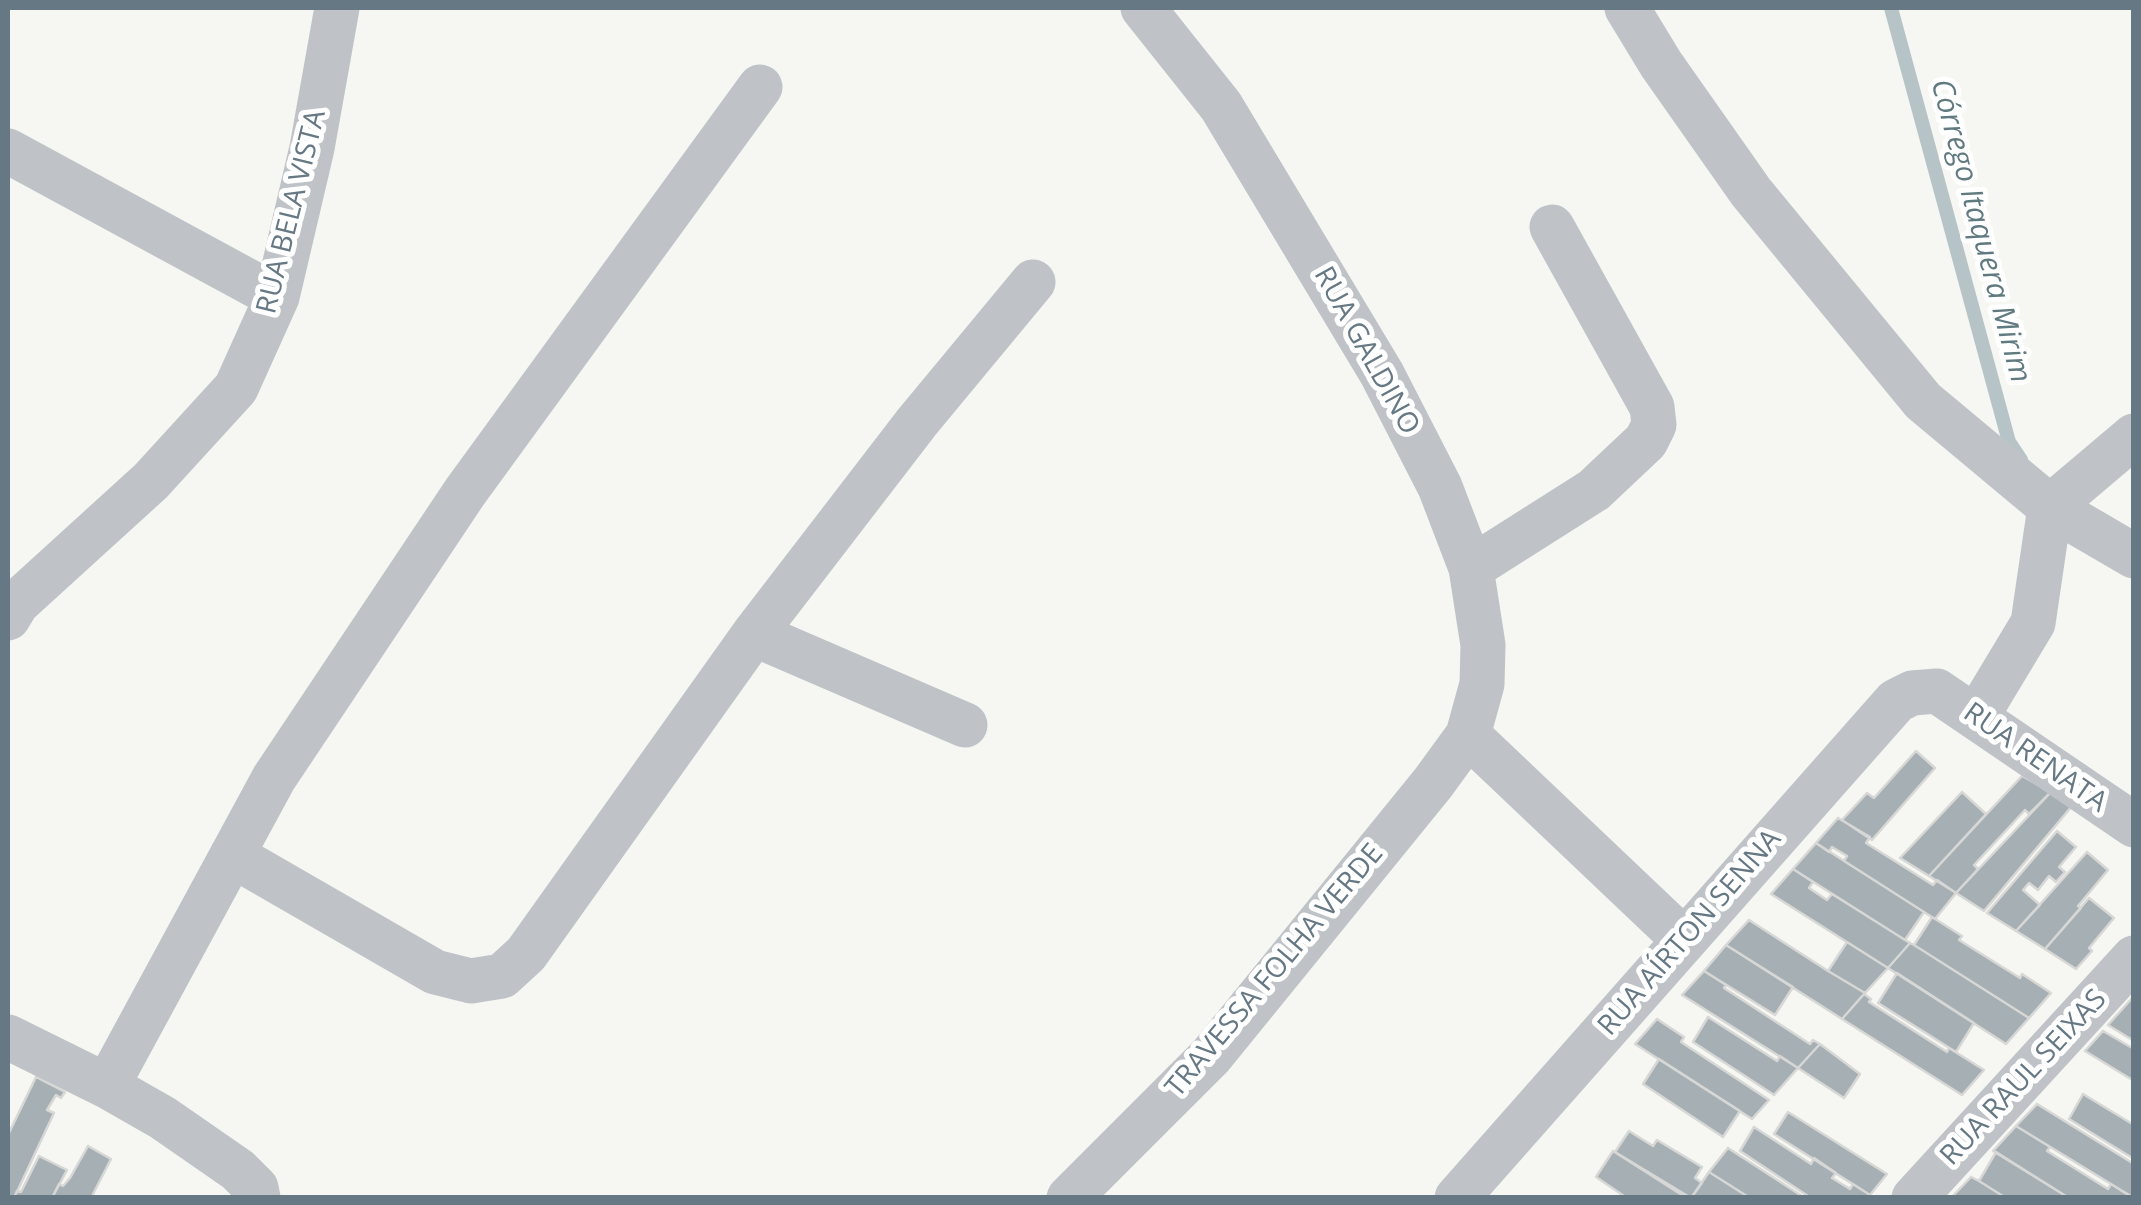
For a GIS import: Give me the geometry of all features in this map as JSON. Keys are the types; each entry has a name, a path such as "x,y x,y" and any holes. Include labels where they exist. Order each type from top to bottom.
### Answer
{"street":[{"name":"RUA BELA VISTA","path":"8,618 17,603 151,481 236,388 277,297 312,148 338,8"},
{"name":"RUA GALDINO","path":"1144,8 1221,106 1372,357 1440,487 1470,568 1483,645 1482,684 1468,735"},
{"path":"1627,8 1751,192 1923,401 2050,507 2134,556"},
{"path":"107,1086 274,778 465,492 760,86"},
{"path":"8,150 277,297"},
{"path":"1470,568 1594,490 1646,441 1654,425 1652,407 1552,227"},
{"path":"232,856 435,972 471,982 502,976 526,954 754,634 917,422 1033,282"},
{"path":"1977,716 2034,623 2050,507 2134,436"},
{"path":"754,634 965,725"},
{"name":"RUA RENATA","path":"1937,691 2134,825"},
{"name":"RUA AÍRTON SENNA","path":"1457,1198 1896,701 1912,693 1937,691"},
{"path":"1468,735 1684,940"},
{"name":"TRAVESSA FOLHA VERDE","path":"1070,1198 1210,1056 1468,735"},
{"name":"RUA RAUL SEIXAS","path":"1914,1198 2134,958"},
{"path":"10,1043 107,1086 163,1118 238,1170 256,1188 258,1198"}],"building":[{"path":"1916,751 1935,768 1872,840 1842,820 1867,793 1874,798"},
{"path":"2022,776 2051,792 2029,814 2025,810 1974,865 1978,869 1956,893 1929,876"},
{"path":"1962,792 1986,814 1929,876 1900,858"},
{"path":"2051,792 2072,806 1984,911 1956,893"},
{"path":"1838,818 1870,837 1866,843 1933,885 1937,880 1956,893 1935,919 1844,861 1847,856 1832,847 1829,852 1816,843"},
{"path":"2057,831 2076,847 2059,867 2065,872 2056,882 2049,876 2038,890 2029,883 2023,890 2040,905 2016,931 1987,913"},
{"path":"1816,843 1924,912 1905,940 1793,869"},
{"path":"2087,852 2108,870 2045,949 2016,931"},
{"path":"1793,869 1813,882 1809,888 1827,900 1832,894 1910,943 1888,968 1771,894"},
{"path":"2089,898 2114,918 2076,969 2045,949"},
{"path":"1932,917 1962,936 1959,940 2051,993 2029,1018 1914,945"},
{"path":"1749,920 1865,993 1842,1019 1726,945"},
{"path":"1847,942 1888,968 1865,993 1828,971"},
{"path":"1910,943 2029,1018 2006,1044 1888,968"},
{"path":"1726,945 1793,987 1775,1015 1704,971"},
{"path":"1704,971 1810,1044 1813,1040 1820,1044 1798,1068 1682,995"},
{"path":"1897,973 1974,1023 1956,1052 1878,1003"},
{"path":"1864,994 1871,999 1869,1002 1947,1052 1949,1048 1984,1070 1962,1095 1842,1019"},
{"path":"2134,996 2134,1041 2108,1025"},
{"path":"1708,1017 1777,1061 1780,1056 1798,1068 1774,1095 1693,1042"},
{"path":"1657,1019 1684,1037 1681,1042 1769,1100 1752,1119 1635,1044"},
{"path":"2103,1031 2134,1049 2134,1081 2085,1051"},
{"path":"1820,1044 1860,1074 1844,1098 1798,1068"},
{"path":"1659,1059 1740,1111 1723,1137 1643,1084"},
{"path":"36,1077 65,1092 61,1098 56,1095 47,1110 54,1113 14,1198 8,1198 8,1135"},
{"path":"2083,1094 2134,1125 2134,1159 2069,1119"},
{"path":"2037,1104 2134,1164 2134,1198 2016,1126"},
{"path":"1788,1112 1887,1174 1870,1195 1774,1134"},
{"path":"2016,1126 2050,1147 2047,1151 2108,1189 2111,1184 2133,1198 2069,1198 1993,1151"},
{"path":"1754,1127 1811,1164 1814,1158 1836,1173 1832,1178 1850,1189 1853,1184 1870,1195 1811,1198 1740,1151"},
{"path":"1629,1131 1653,1146 1657,1140 1702,1167 1695,1178 1702,1183 1691,1198 1615,1152"},
{"path":"88,1146 111,1159 91,1198 52,1198 59,1184 63,1186 70,1178"},
{"path":"1728,1148 1805,1198 1750,1198 1709,1172"},
{"path":"1613,1151 1682,1195 1680,1198 1627,1198 1596,1177"},
{"path":"1996,1152 2069,1198 2006,1198 1979,1181"},
{"path":"39,1156 67,1170 52,1198 14,1198 17,1191 21,1192"},
{"path":"1709,1172 1720,1179 1750,1198 1691,1198"},
{"path":"1971,1177 1979,1181 2006,1198 1951,1198"}],"waterway":[{"name":"Córrego Itaquera Mirim","path":"1891,8 2009,442 2021,460"}]}
